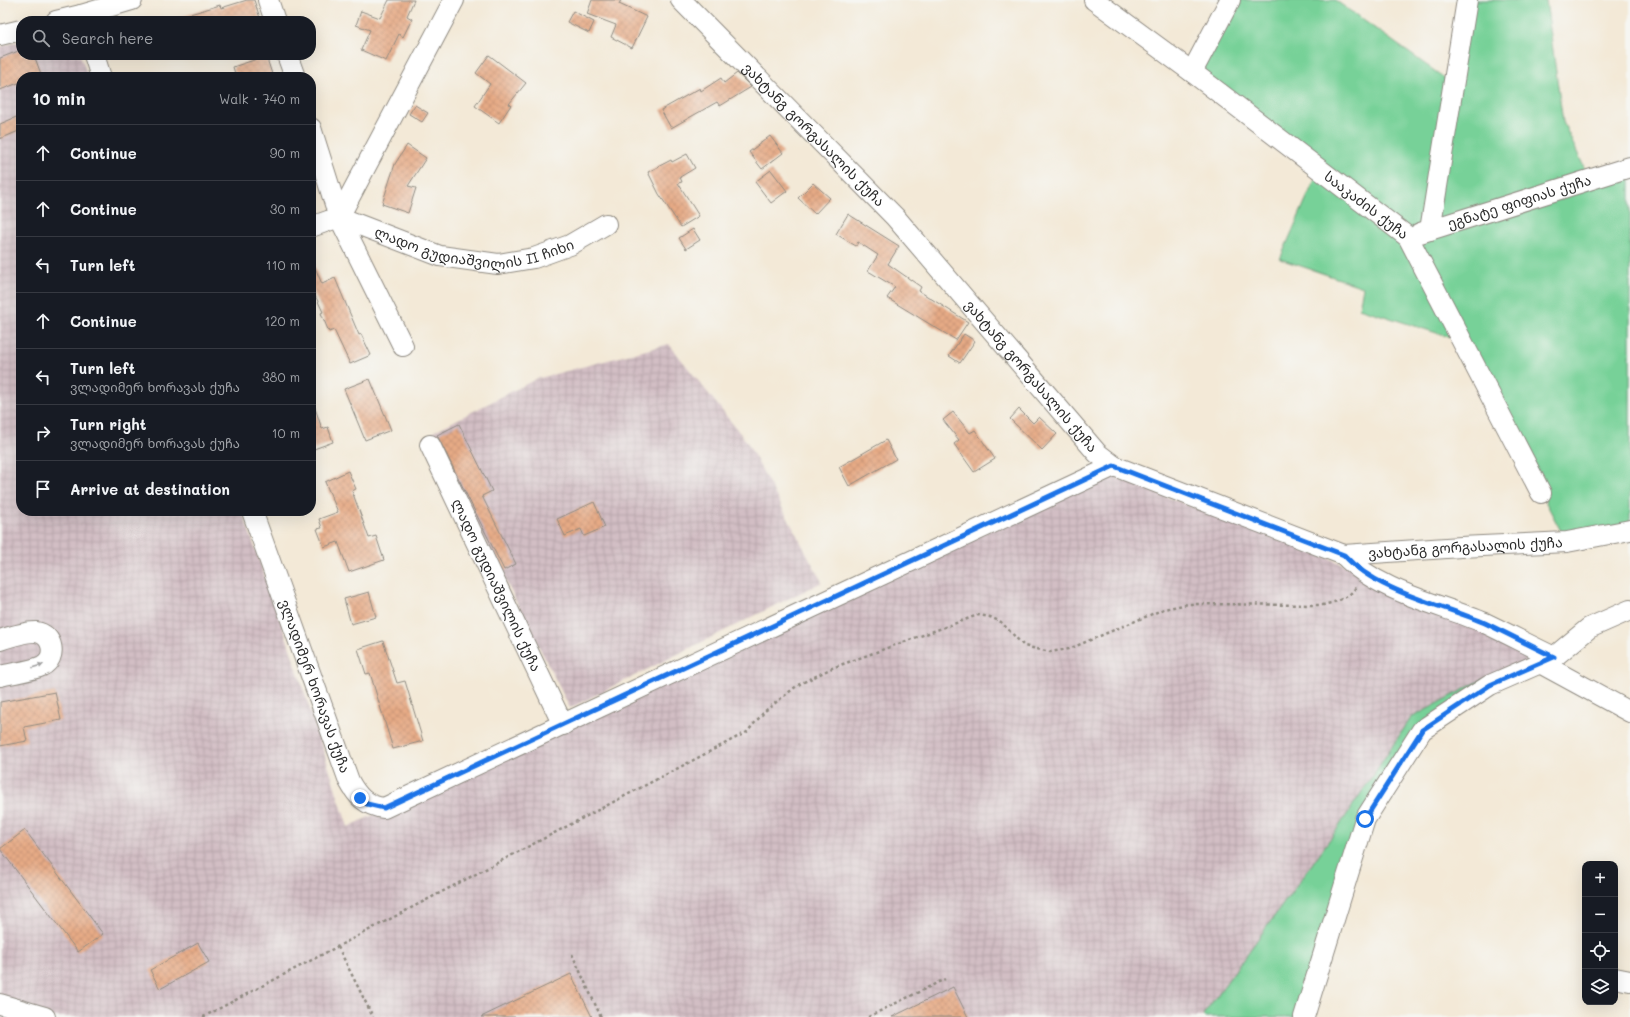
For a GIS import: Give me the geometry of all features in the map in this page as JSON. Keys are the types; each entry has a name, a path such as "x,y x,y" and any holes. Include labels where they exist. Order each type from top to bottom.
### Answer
{"street":[{"path":"88,16 132,0"},
{"path":"268,0 273,16"},
{"path":"316,225 339,217 454,0"},
{"name":"ვახტანგ გორგასალის ქუჩა","path":"681,0 895,217 1097,453 1114,466 1344,555 1460,547 1567,542 1630,530"},
{"name":"სააკაძის ქუჩა","path":"1094,0 1192,72 1408,237 1541,493"},
{"path":"1192,72 1230,0"},
{"path":"1430,230 1467,0"},
{"path":"0,35 16,31"},
{"path":"96,60 99,72"},
{"path":"289,60 293,72"},
{"path":"316,144 339,217 403,346"},
{"name":"ეგნატე ფიფიას ქუჩა","path":"1408,237 1630,168"},
{"name":"ლადო გუდიაშვილის II ჩიხი","path":"339,217 440,256 498,264 534,258 570,245 606,224"},
{"name":"ლადო გუდიაშვილის ქუჩა","path":"430,445 563,725"},
{"name":"ვლადიმერ ხორავას ქუჩა","path":"254,516 349,781 354,790 367,804 384,808 1114,466"},
{"path":"1344,555 1363,573 1399,590 1485,623 1630,712"},
{"path":"1304,1017 1365,819 1422,730 1490,685 1547,660 1589,628 1630,610"},
{"path":"0,640 35,631 43,634 49,639 52,646 52,652 50,660 42,666 0,676"},
{"path":"1618,979 1630,981"},
{"path":"0,1004 46,1017"}],"path":[{"path":"203,1017 747,732 765,711 798,685 832,668 978,615 990,617 1001,622 1024,646 1050,652 1069,649 1164,609 1188,604 1316,605 1341,600 1355,588 1363,573"},
{"path":"338,947 373,1017"},
{"path":"572,954 601,1017"},
{"path":"868,1017 945,979"}],"shaded area":[{"path":"16,42 16,60 82,60 86,72 16,72 16,516 244,516 287,639 348,827 563,725 1109,475 1336,561 1540,656 1411,718 1338,828 1202,1017 0,1017 0,47"},
{"path":"669,344 747,442 822,582 570,708 431,433 536,379"}],"green space":[{"path":"1230,0 1335,0 1453,84 1467,0 1546,0 1563,122 1590,180 1630,167 1630,524 1565,539 1452,323 1449,337 1359,308 1363,287 1280,259 1319,170 1192,72"},
{"path":"1483,679 1422,730 1365,819 1304,1017 1204,1017 1203,1015 1338,828 1411,718"}],"building":[{"path":"247,0 254,0 259,16 184,16 220,5 221,8"},
{"path":"389,0 414,0 407,16 412,19 403,37 399,34 386,61 361,50 370,30 356,25 361,11 380,18"},
{"path":"592,0 621,0 619,4 647,17 632,48 611,37 616,25 587,14"},
{"path":"573,11 594,22 589,33 567,22"},
{"path":"16,52 16,60 36,60 40,72 16,72 16,84 0,90 0,58"},
{"path":"489,55 526,83 509,104 511,105 499,123 475,106 490,84 476,73"},
{"path":"254,60 267,60 271,72 234,72 233,67"},
{"path":"737,73 751,87 720,106 717,102 671,128 661,110 700,88 701,91 721,78 724,83"},
{"path":"415,105 428,113 422,122 409,114"},
{"path":"16,117 16,132 0,139 0,124"},
{"path":"770,136 783,153 762,169 749,152"},
{"path":"407,145 426,158 408,186 416,188 408,213 382,204 395,164"},
{"path":"687,154 695,168 680,177 682,182 678,183 699,216 681,227 659,194 648,172 671,160 672,162"},
{"path":"771,170 787,191 771,203 755,182"},
{"path":"813,183 830,198 815,214 798,198"},
{"path":"848,214 899,246 888,264 921,287 919,291 968,322 956,340 887,298 895,287 868,271 878,255 858,242 856,246 836,234"},
{"path":"693,229 700,240 686,249 679,238"},
{"path":"316,270 322,284 335,278 359,335 361,334 371,355 350,364 334,330 329,332 321,313 323,312 316,297"},
{"path":"964,334 975,341 960,363 949,356"},
{"path":"370,379 391,430 365,440 344,389"},
{"path":"1019,409 1033,423 1039,417 1057,434 1042,450 1010,419"},
{"path":"316,411 322,429 328,427 333,442 316,448"},
{"path":"953,412 970,433 975,430 995,459 974,472 954,444 959,440 943,420"},
{"path":"459,424 492,491 482,496 516,564 504,570 437,435"},
{"path":"886,440 896,459 849,486 839,467"},
{"path":"348,471 356,489 352,491 369,538 376,536 384,560 349,572 338,542 324,547 317,529 322,528 319,519 338,512 325,482"},
{"path":"594,502 605,527 584,536 581,529 565,536 557,519"},
{"path":"369,592 376,617 351,624 344,599"},
{"path":"383,641 397,683 405,681 423,741 393,749 370,673 366,674 358,649"},
{"path":"55,692 61,720 24,727 27,741 0,746 0,702"},
{"path":"25,830 103,934 78,952 0,849"},
{"path":"198,943 209,962 160,989 150,970"},
{"path":"571,974 592,1017 481,1017"},
{"path":"953,987 968,1017 892,1017"}],"route":[{"path":"360,798 367,804 384,808 1114,466 1344,555 1353,565 1371,578 1485,623 1554,657 1490,685 1422,730 1365,819"}]}
